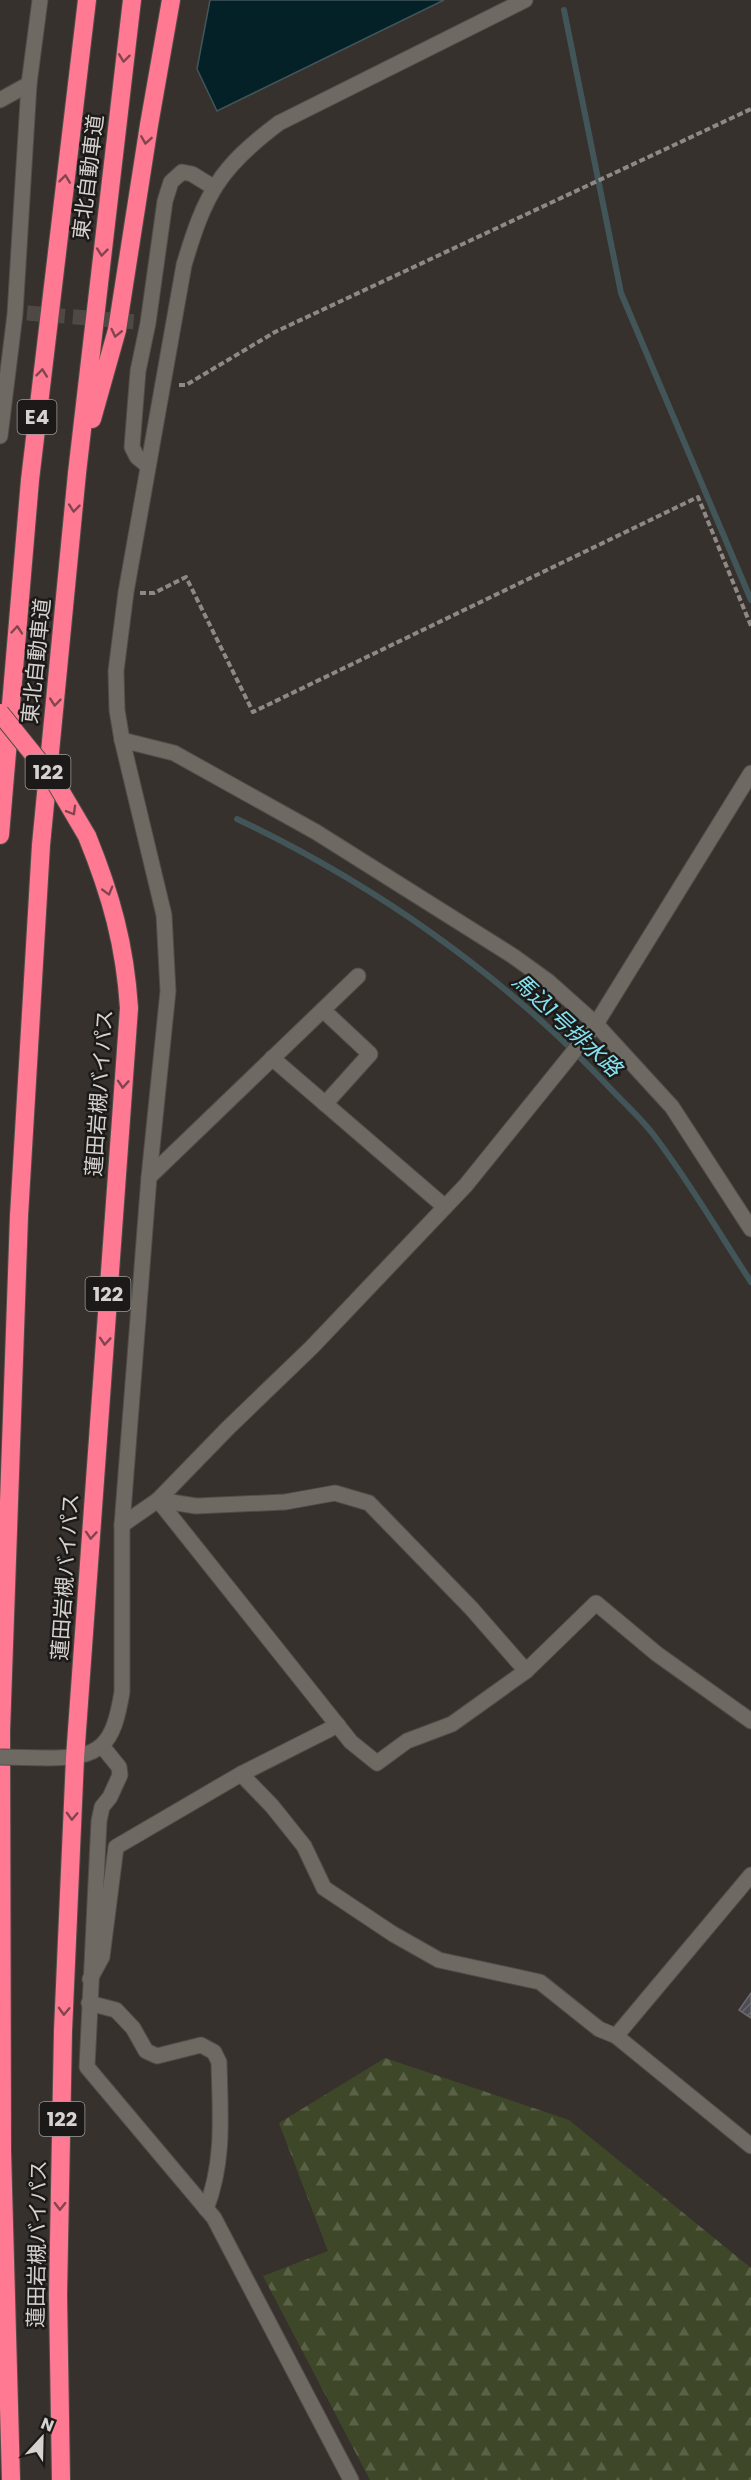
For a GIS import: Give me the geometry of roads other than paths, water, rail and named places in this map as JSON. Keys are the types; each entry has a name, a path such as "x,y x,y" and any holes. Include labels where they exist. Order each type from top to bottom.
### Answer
{"highway":[{"name":"東北自動車道","path":"0,835 30,480 87,0"},
{"name":"東北自動車道","path":"11,2480 2,2162 1,1731 19,1216 41,845 77,473 132,0"},
{"path":"77,473 117,330 148,125 171,0"},
{"name":"蓮田岩槻バイパス","path":"0,713 54,780 87,837 106,883 118,930 126,968 129,1008 75,1758 63,2031 58,2295 61,2480"}],"street":[{"path":"0,436 21,314 29,84 40,0"},
{"path":"0,1757 75,1758 90,1754 102,1746 111,1732 118,1714 122,1692 122,1525 149,1176 168,991 164,915 122,740 117,710 116,671 126,591 184,265 197,222 213,187 252,143 279,123 525,0"},
{"path":"0,100 29,84"},
{"path":"148,466 137,457 132,447 138,371 148,323 165,201 171,182 182,172 192,174 213,187"},
{"path":"122,740 174,753 316,832 513,956 549,982 596,1024 672,1107 751,1229"},
{"path":"122,1525 158,1500 312,1347 445,1207 542,1093 596,1024 751,773"},
{"path":"149,1176 358,976"},
{"path":"323,1010 370,1054 326,1104"},
{"path":"272,1058 445,1207"},
{"path":"158,1500 196,1506 285,1502 335,1494 369,1503 471,1608 526,1671"},
{"path":"158,1500 351,1742 377,1763 407,1742 452,1724 526,1671 596,1603 657,1654 751,1721"},
{"path":"90,1979 102,1957 116,1847 241,1774 339,1725"},
{"path":"102,1746 118,1767 120,1775 110,1797 102,1807 99,1821 87,2067 214,2218 351,2480"},
{"path":"241,1774 272,1806 304,1846 324,1888 393,1934 439,1960 540,1982 599,2029 616,2036 751,2146"},
{"path":"616,2036 751,1875"},
{"path":"89,2003 116,2010 133,2028 146,2051 157,2056 201,2045 214,2052 219,2062 220,2145 216,2184 206,2209"}],"water":[{"path":"210,0 444,0 217,111 197,69"}],"waterway":[{"path":"564,10 621,293 751,600"},
{"name":"馬込1号排水路","path":"237,819 338,872 387,902 480,969 567,1044 648,1128 691,1189 751,1282"}],"tunnel":[{"path":"27,313 148,323"}]}
